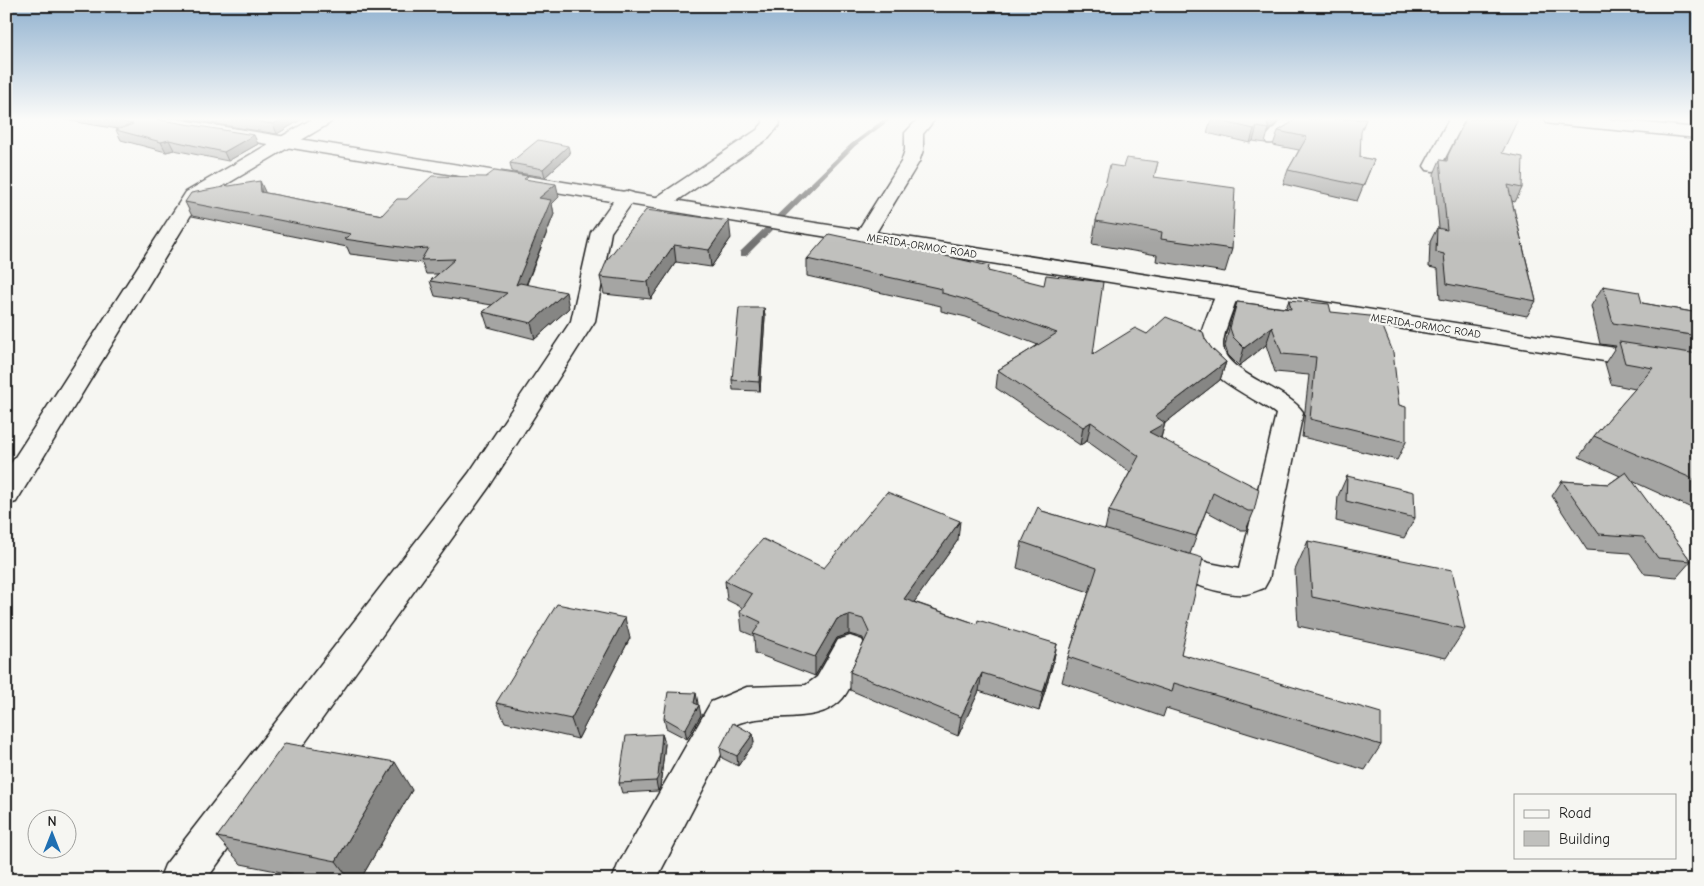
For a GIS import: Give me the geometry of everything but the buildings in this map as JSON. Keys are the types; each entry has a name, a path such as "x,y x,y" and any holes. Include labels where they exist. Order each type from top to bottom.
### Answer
{"main road":[{"path":"6,495 193,196 253,160"},
{"name":"MERIDA-ORMOC ROAD","path":"398,160 1698,370"},
{"path":"661,203 724,160"},
{"path":"864,236 911,160"},
{"path":"1433,166 1436,160"},
{"path":"180,880 479,480 583,321 601,232 626,197"},
{"path":"1135,552 1231,580 1248,582 1253,579 1290,412 1273,398 1229,373 1213,358 1211,344 1227,294"},
{"path":"634,880 724,713 747,703 813,700 830,688 850,650"}],"waterway":[{"path":"743,254 838,160"}]}
